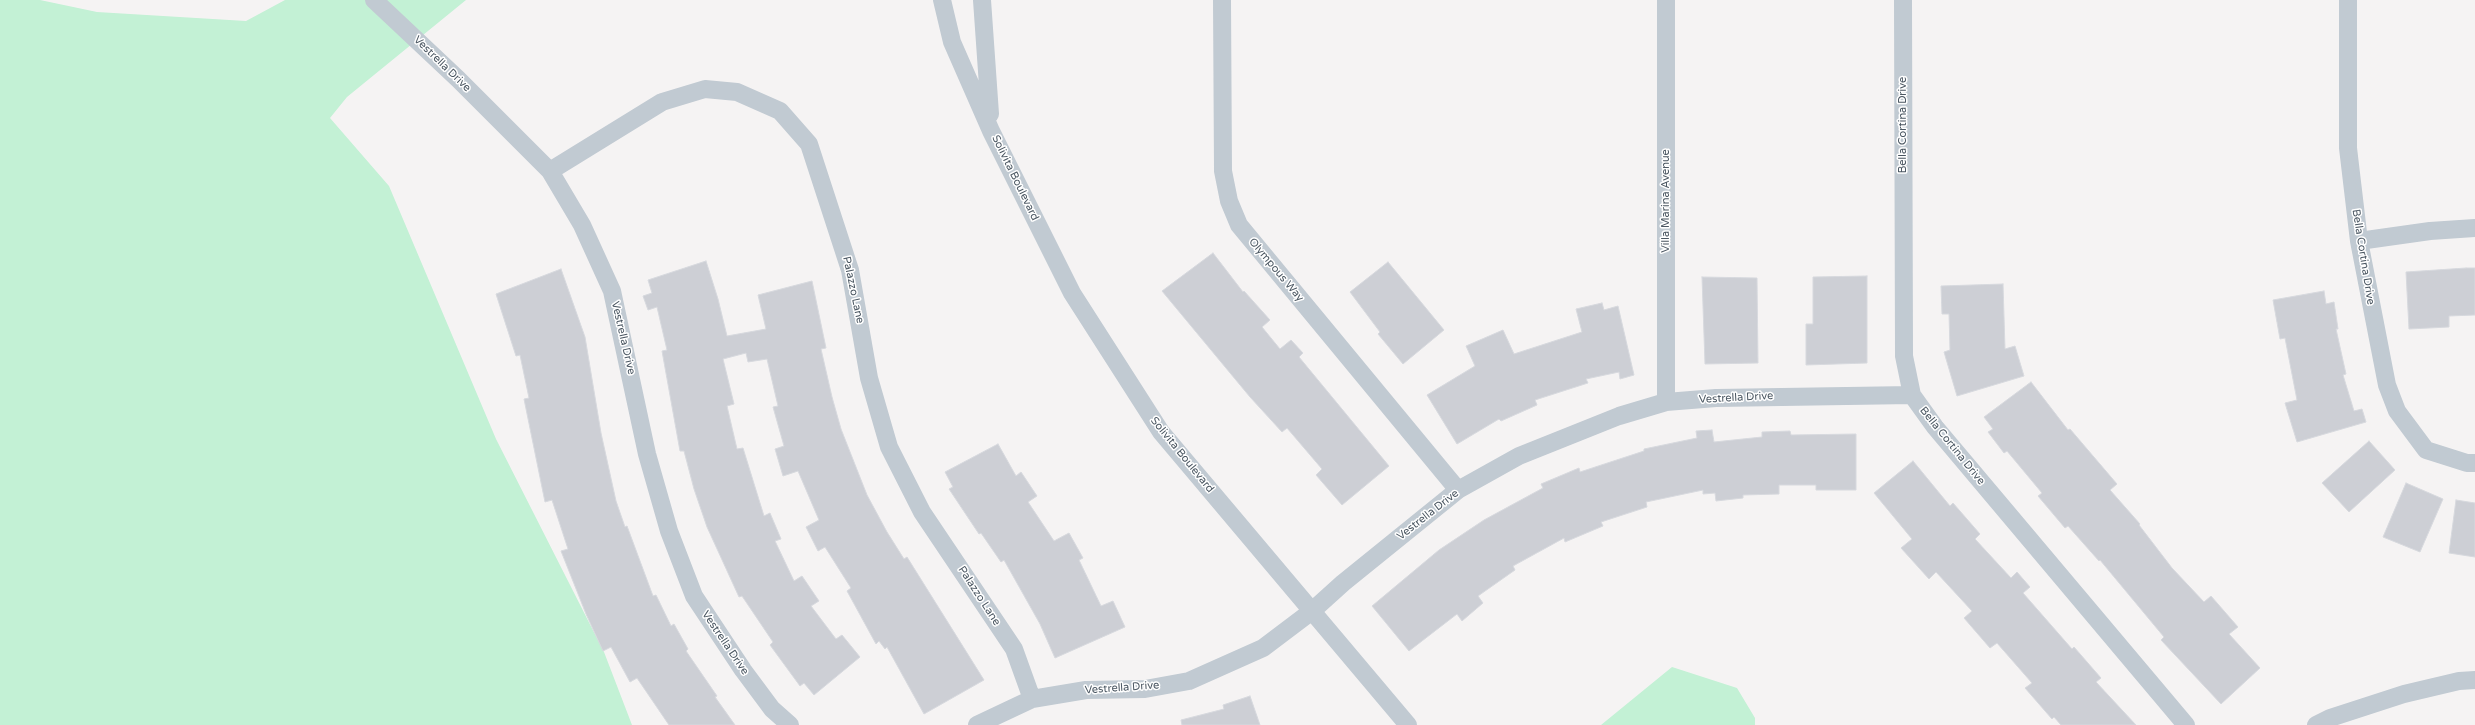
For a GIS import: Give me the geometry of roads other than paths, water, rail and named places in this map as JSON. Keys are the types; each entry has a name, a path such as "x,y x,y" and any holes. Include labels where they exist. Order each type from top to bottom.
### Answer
{"street":[{"name":"Vestrella Drive","path":"374,0 458,79 550,171 582,225 612,291 647,454 669,531 694,596 767,703 790,725"},
{"name":"Solivita Boulevard","path":"942,0 952,42 991,131 1072,293 1161,432 1408,725"},
{"name":"Solivita Boulevard","path":"982,0 991,131"},
{"name":"Olympous Way","path":"1222,0 1223,171 1229,202 1240,225 1458,490"},
{"name":"Villa Marina Avenue","path":"1666,0 1666,402"},
{"name":"Bella Cortina Drive","path":"1903,0 1904,356 1912,395 1935,427 2186,725"},
{"name":"Bella Cortina Drive","path":"2348,0 2348,148 2359,241 2387,385 2397,411 2426,450 2467,463 2475,463"},
{"name":"Palazzo Lane","path":"550,171 662,102 705,88 737,92 780,112 804,138 809,144 850,270 870,378 889,447 922,512 1014,649 1032,699"},
{"path":"2359,241 2430,231 2475,228"},
{"name":"Vestrella Drive","path":"977,725 1032,699 1086,690 1145,689 1189,681 1263,648 1312,612 1343,583 1458,490 1526,453 1582,429 1666,402 1763,396 1912,395"},
{"path":"2316,725 2330,718 2404,694 2459,681 2475,680"}]}
